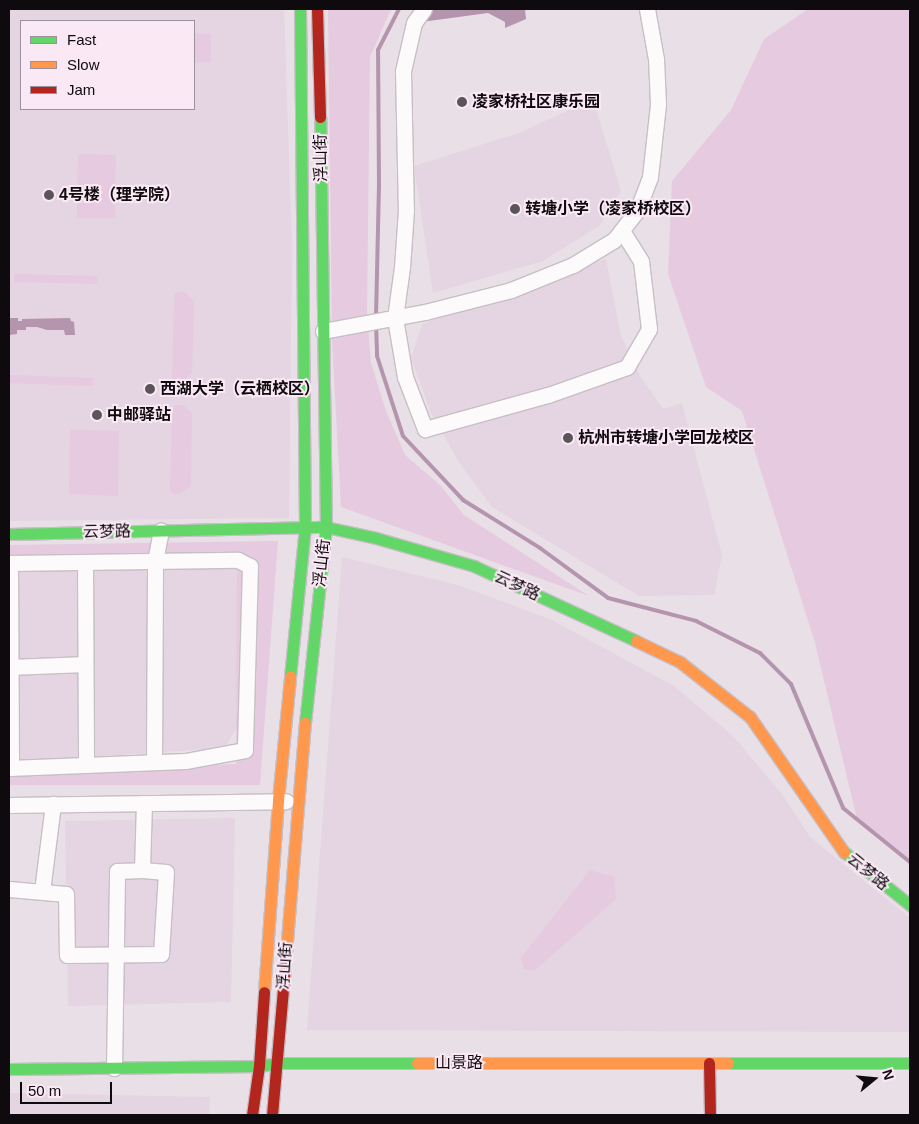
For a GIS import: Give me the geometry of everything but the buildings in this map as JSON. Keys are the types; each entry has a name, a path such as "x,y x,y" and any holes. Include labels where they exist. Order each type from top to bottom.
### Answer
{"main road":[{"name":"浮山街","path":"252,1115 259,1066 278,800 305,527 300,9"},
{"name":"浮山街","path":"272,1115 278,1063 297,802 326,526 323,226 317,9"},
{"name":"云梦路","path":"9,534 326,526 474,566 680,662 750,717 846,855 910,905"},
{"name":"山景路","path":"9,1069 259,1066 278,1063 910,1063"},
{"path":"709,1063 710,1115"}],"street":[{"path":"424,9 414,23 403,71 406,210 402,267 389,319 406,377 426,429 548,395 627,367 649,329 641,261 622,230"},
{"path":"323,331 425,312 511,290 573,265 614,240 637,211 650,177 658,104 656,58 647,9"},
{"path":"154,762 155,561 161,531"},
{"path":"238,560 250,566 245,750 184,761 10,768 9,563 85,562 238,560"},
{"path":"85,562 86,765"},
{"path":"10,667 85,664"},
{"path":"9,805 278,800 297,802"},
{"path":"142,870 144,803"},
{"path":"42,891 53,804"},
{"path":"9,889 66,894 67,955 116,956 161,954 166,872 142,870 117,871 116,956 114,1068"}],"shaded area":[{"name":"西湖大学（云栖校区）","path":"9,9 284,9 292,247 289,518 9,521"},
{"path":"328,9 391,9 370,57 367,314 371,363 386,411 405,455 440,485 464,515 589,596 341,507 332,340"},
{"path":"425,9 525,9 526,19 505,28 505,22 488,13 414,23"},
{"path":"808,9 910,9 910,860 857,819 815,643 742,411 706,387 668,274 672,181 731,110 764,39"},
{"path":"195,34 211,34 211,62 195,62"},
{"name":"转塘小学（凌家桥校区）","path":"593,99 621,191 599,226 543,261 433,293 414,166 519,133"},
{"path":"78,154 116,155 115,218 77,218"},
{"name":"杭州市转塘小学回龙校区","path":"606,259 621,336 640,376 663,409 682,403 722,555 714,595 639,596 492,507 460,464 431,413 411,358 422,324"},
{"path":"14,274 98,276 97,284 14,282"},
{"path":"184,292 194,301 192,373 181,382 175,382 172,379 174,295"},
{"path":"9,318 18,318 18,321 22,321 22,319 70,318 74,322 75,335 65,335 64,330 26,327 26,330 17,330 17,334 9,335"},
{"path":"9,375 93,378 93,386 9,383"},
{"path":"183,405 192,413 191,486 180,494 174,494 170,492 172,417 173,407"},
{"path":"70,430 119,431 118,496 69,494"},
{"path":"278,541 260,785 9,785 9,772 236,764 237,570 9,571 9,545"},
{"path":"342,557 458,585 552,620 674,686 732,735 782,794 810,837 910,918 910,1032 307,1030"},
{"path":"237,570 237,727 225,748 9,762 9,571"},
{"path":"235,818 231,1002 68,1006 65,821"},
{"path":"590,870 614,877 616,899 535,970 524,969 521,958"},
{"path":"9,1093 210,1097 209,1115 9,1115"}],"waterway":[{"path":"376,317 379,186 378,50 399,9"},
{"path":"376,324 377,356 403,436 463,500 540,548 608,598 696,621 760,653 791,684 843,808 910,862"}],"traffic: fast":[{"path":"290,677 305,527 300,9"},
{"path":"305,723 326,527 320,117"},
{"path":"9,534 326,527 376,538 474,566 636,641"},
{"path":"844,852 910,905"},
{"path":"9,1069 259,1066 278,1063 417,1063"},
{"path":"728,1063 910,1063"}],"traffic: slow":[{"path":"636,641 680,662 750,717 844,852"},
{"path":"264,992 278,800 290,677"},
{"path":"285,965 305,723"},
{"path":"417,1063 728,1063"}],"traffic: jam":[{"path":"317,9 320,117"},
{"path":"272,1115 285,965"},
{"path":"252,1115 259,1066 264,992"},
{"path":"709,1063 710,1115"}],"place":[{"name":"凌家桥社区康乐园","path":"462,102"},
{"name":"4号楼（理学院）","path":"49,195"},
{"name":"转塘小学（凌家桥校区）","path":"515,209"},
{"name":"西湖大学（云栖校区）","path":"150,389"},
{"name":"中邮驿站","path":"97,415"},
{"name":"杭州市转塘小学回龙校区","path":"568,438"}]}
